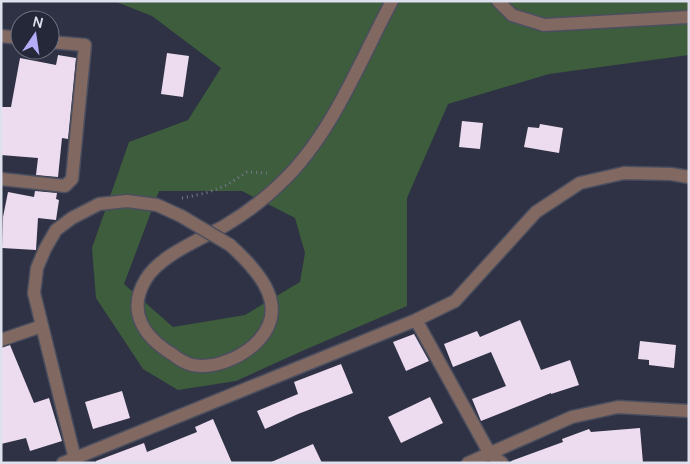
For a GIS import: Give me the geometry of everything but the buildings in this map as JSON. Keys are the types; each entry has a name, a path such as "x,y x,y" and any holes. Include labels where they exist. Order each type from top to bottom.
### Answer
{"street":[{"path":"392,1 318,141 283,181 228,224 173,255 157,266 145,279 138,299 138,315 145,332 156,344 190,365 212,366 248,350 262,337 271,323 272,305 265,286 249,262 230,244 181,216 157,205 127,201 99,204 72,218 56,230 37,268 34,293 72,461 416,320 455,301 536,212 580,183 624,173 671,174 689,177"},
{"path":"498,1 512,15 544,25 689,17"},
{"path":"1,179 66,186 72,179 85,45 60,43"},
{"path":"416,320 490,454 502,463"},
{"path":"1,340 42,326"},
{"path":"468,463 572,417 618,407 689,411"}],"path":[{"path":"206,193 227,186 248,172 266,173 283,181"}],"green space":[{"path":"114,1 689,1 689,55 549,74 448,104 407,198 407,306 236,381 178,390 143,369 96,298 92,248 129,142 188,120 221,68 152,16","holes":["159,191 242,191 295,218 305,253 300,282 245,315 173,327 124,284"]}]}
